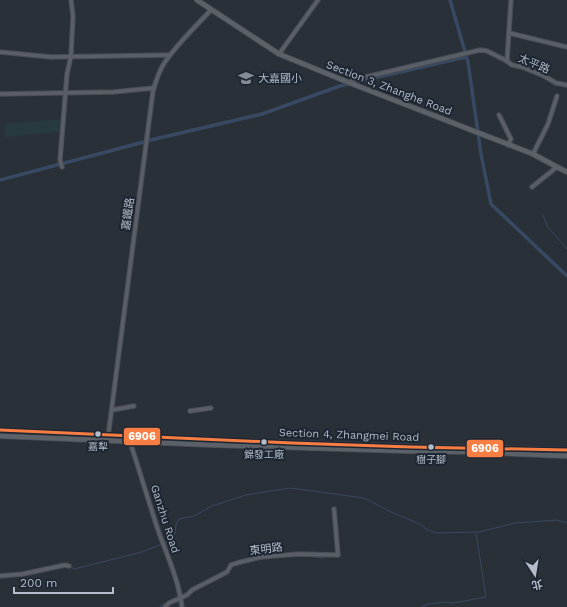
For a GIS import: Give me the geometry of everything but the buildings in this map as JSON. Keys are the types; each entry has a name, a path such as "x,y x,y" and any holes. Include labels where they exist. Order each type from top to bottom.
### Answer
{"main road":[{"name":"Section 3, Zhanghe Road","path":"197,0 279,54 350,84 356,85 533,154 567,172"},
{"path":"0,430 108,438"},
{"path":"0,436 130,439"},
{"name":"Section 4, Zhangmei Road","path":"130,439 567,450"},
{"name":"Section 4, Zhangmei Road","path":"130,439 409,452 477,452 567,456"},
{"path":"548,450 549,456"}],"street":[{"path":"61,164 67,74 71,56 73,16 71,0"},
{"path":"279,54 318,0"},
{"name":"太平路","path":"511,0 507,61 512,65 522,67 544,76 556,83 567,85"},
{"name":"嘉鐵路","path":"108,438 154,88 164,63 211,10"},
{"path":"509,34 567,47"},
{"path":"350,84 353,80 480,50 487,51 507,61"},
{"path":"0,52 51,57 170,55"},
{"path":"0,94 113,92 154,88"},
{"path":"533,154 548,124 557,96"},
{"path":"499,115 511,139 508,145"},
{"path":"532,187 557,167"},
{"path":"112,410 134,406"},
{"path":"190,411 211,408"},
{"name":"Ganzhu Road","path":"130,439 159,532 174,574 182,607"},
{"name":"東明路","path":"165,607 169,603 187,595 192,590 227,572 231,565 237,563 261,557 314,554 338,555 334,509"},
{"path":"0,576 23,574 65,565 69,566"}],"green space":[{"path":"61,119 61,132 5,137 6,124"}],"waterway":[{"path":"450,0 468,62 481,154 491,204 567,276"},
{"path":"0,180 155,139 262,114 340,86 466,57"},
{"path":"543,215 547,226 567,249"},
{"path":"165,543 174,540 176,524 179,519 194,516 212,506 246,495 290,488 364,498 436,533 479,532 515,523 557,520 567,523"},
{"path":"421,607 428,604 445,602 453,603 486,597 476,533"},
{"path":"70,566 74,569 142,552 162,544"},
{"path":"305,556 325,558"},
{"path":"160,607 166,603"}],"transit line":[{"name":"6906","path":"0,430 292,443 567,450"}],"place":[{"name":"大嘉國小","path":"246,78"},
{"name":"嘉犁","path":"98,434"},
{"name":"錦發工廠","path":"264,442"},
{"name":"樹子腳","path":"431,447"}]}
